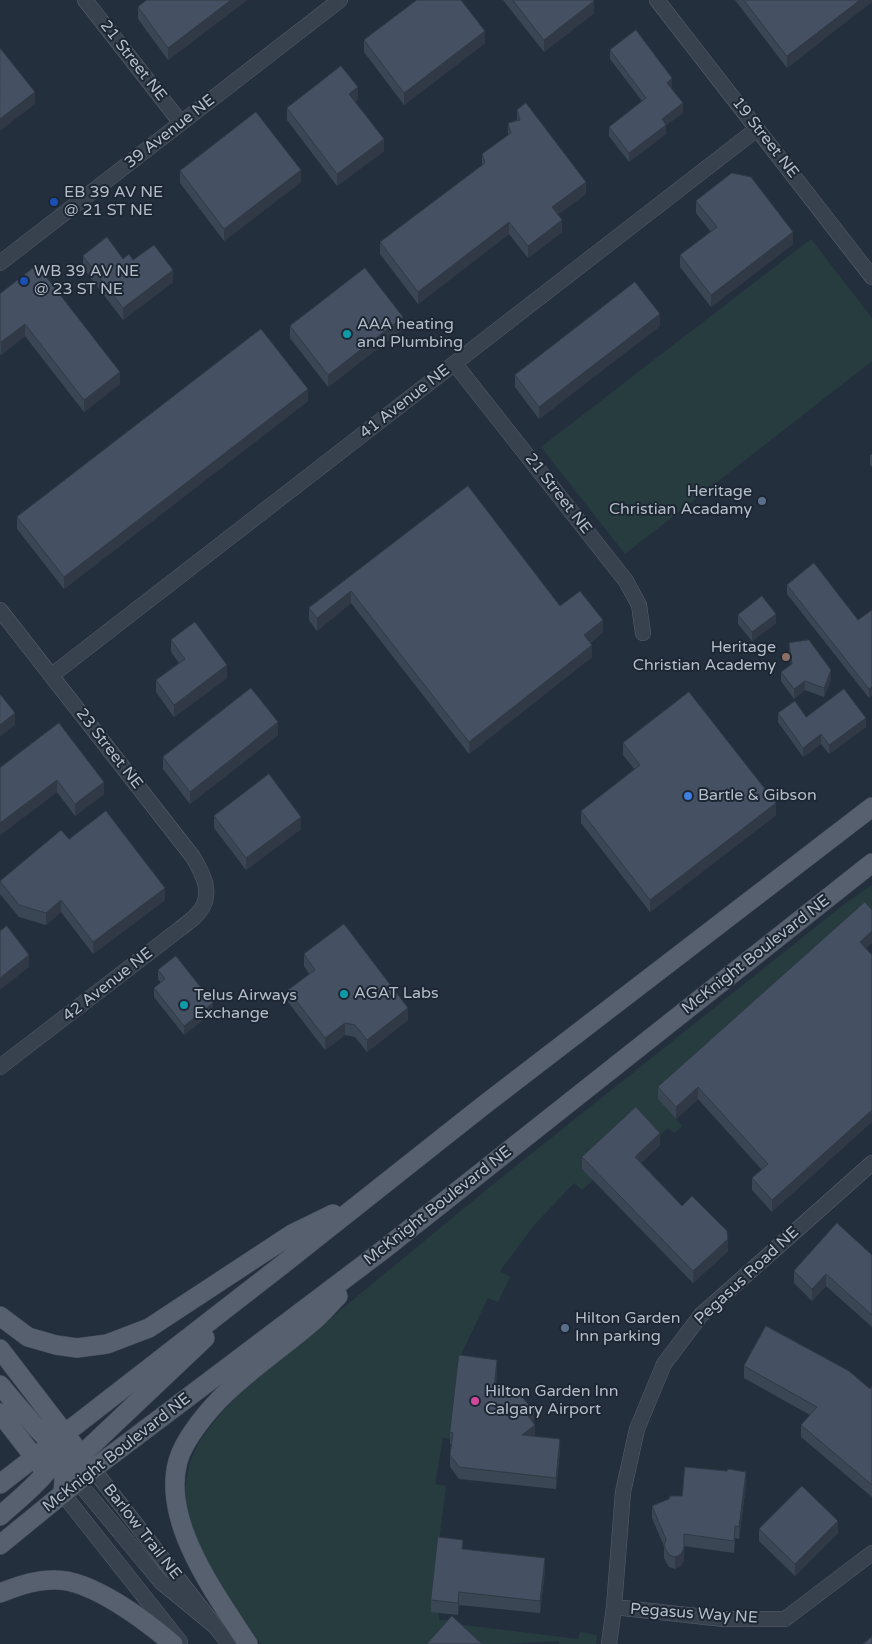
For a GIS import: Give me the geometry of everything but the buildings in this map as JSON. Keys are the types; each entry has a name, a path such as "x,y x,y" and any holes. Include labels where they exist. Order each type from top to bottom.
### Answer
{"main road":[{"path":"0,1516 37,1482 67,1460 282,1265 368,1196 872,807"},
{"name":"McKnight Boulevard NE","path":"67,1460 383,1250 872,863"},
{"path":"0,1316 28,1338 77,1348 107,1344 148,1328 292,1234 368,1196"},
{"path":"248,1644 203,1574 180,1519 175,1496 178,1461 193,1430 225,1394 313,1321 383,1250"},
{"path":"63,1494 67,1460 282,1265"},
{"name":"Barlow Trail NE","path":"0,1349 67,1460"},
{"path":"0,1385 67,1460"},
{"name":"Barlow Trail NE","path":"0,1413 34,1456 67,1460"},
{"path":"0,1484 34,1456"},
{"name":"McKnight Boulevard NE","path":"0,1545 63,1494"},
{"path":"0,1593 45,1580 58,1580 92,1588 155,1629 173,1644"}],"street":[{"name":"21 Street NE","path":"86,0 181,123"},
{"name":"39 Avenue NE","path":"0,263 340,0"},
{"name":"19 Street NE","path":"657,0 872,277"},
{"name":"41 Avenue NE","path":"52,675 758,129"},
{"name":"21 Street NE","path":"455,364 626,580 639,606 643,633"},
{"name":"23 Street NE","path":"0,610 192,857 204,877 207,894"},
{"name":"42 Avenue NE","path":"0,1067 181,928 200,912 207,894"},
{"name":"Pegasus Road NE","path":"609,1644 614,1607 623,1492 637,1429 664,1364 701,1315 872,1163"},
{"name":"Barlow Trail NE","path":"67,1460 229,1644"},
{"path":"63,1494 181,1644"},
{"name":"Pegasus Way NE","path":"614,1607 724,1619 785,1619 872,1553"}],"green space":[{"path":"811,239 872,318 872,361 625,554 541,447"},
{"path":"872,885 872,922 658,1099 682,1126 674,1133 668,1128 655,1140 583,1169 593,1180 582,1190 574,1183 535,1224 500,1271 510,1277 498,1302 488,1298 456,1365 459,1367 451,1438 443,1438 435,1484 446,1486 438,1549 439,1620 447,1620 447,1623 578,1639 580,1632 597,1635 596,1644 559,1644 559,1641 506,1644 261,1644 230,1601 211,1570 195,1538 187,1514 186,1488 190,1462 197,1446 213,1423 239,1394 491,1186 842,906"}],"place":[{"name":"EB 39 AV NE @ 21 ST NE","path":"54,202"},
{"name":"WB 39 AV NE @ 23 ST NE","path":"24,281"},
{"name":"AAA heating and Plumbing","path":"347,334"},
{"name":"Heritage Christian Acadamy","path":"762,501"},
{"name":"Heritage Christian Academy","path":"786,657"},
{"name":"Bartle & Gibson","path":"688,796"},
{"name":"AGAT Labs","path":"344,994"},
{"name":"Telus Airways Exchange","path":"184,1005"},
{"name":"Hilton Garden Inn parking","path":"565,1328"},
{"name":"Hilton Garden Inn Calgary Airport","path":"475,1401"}]}
